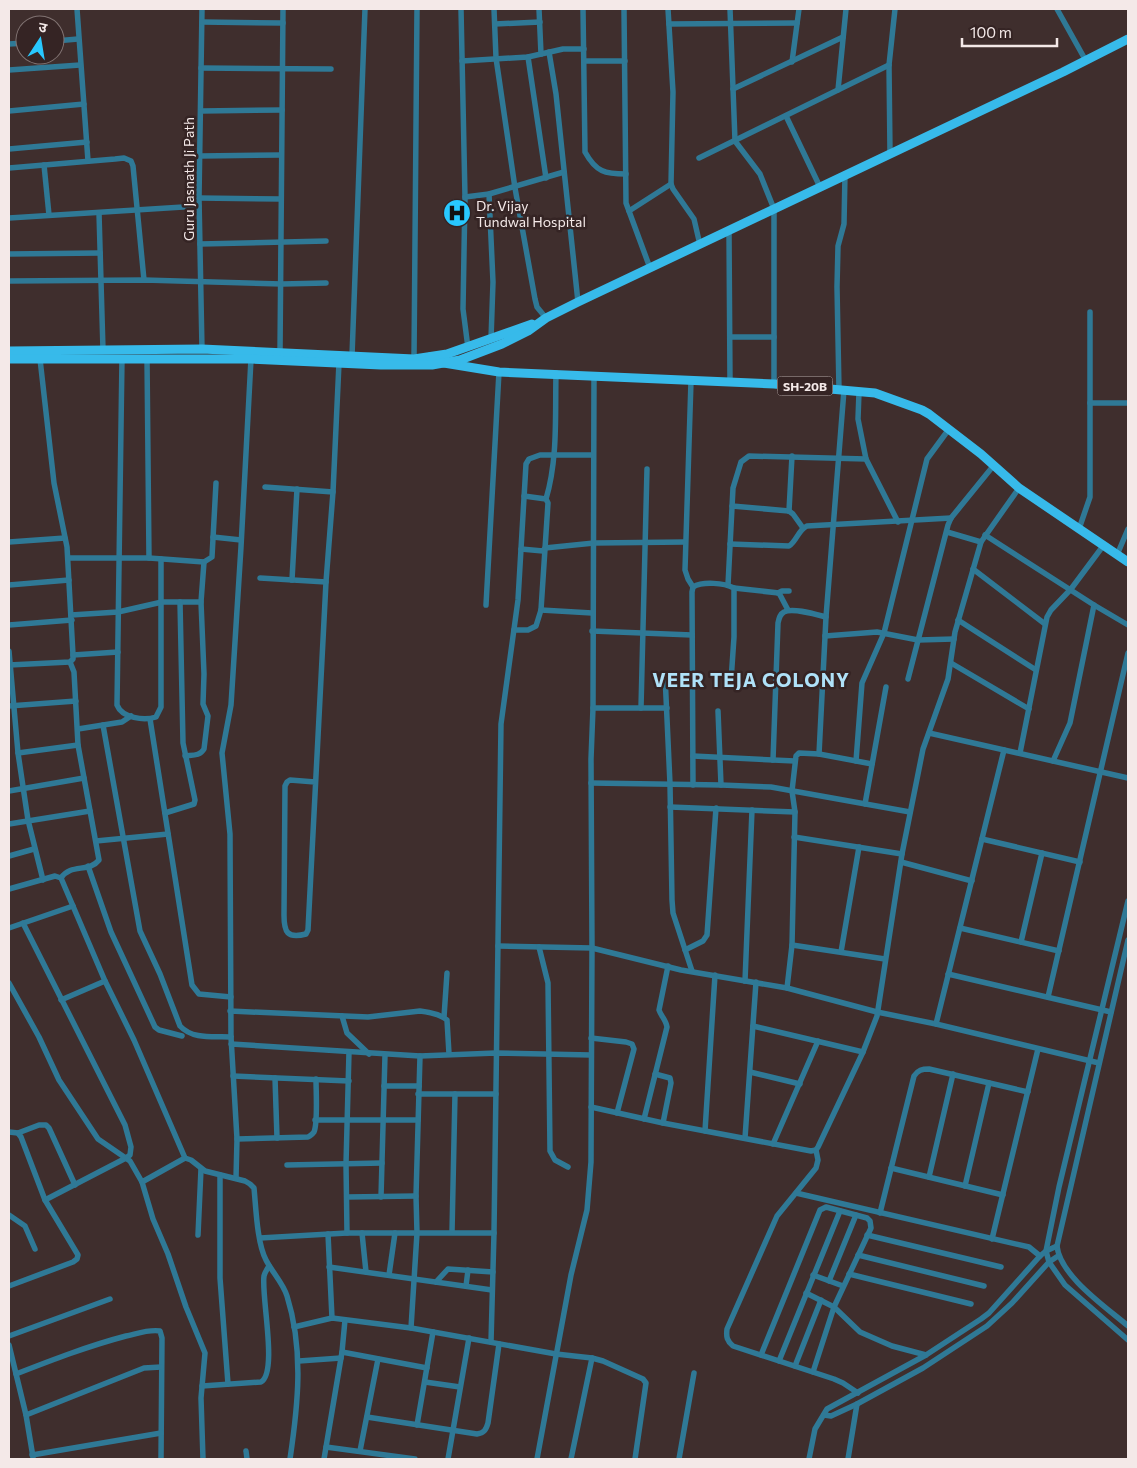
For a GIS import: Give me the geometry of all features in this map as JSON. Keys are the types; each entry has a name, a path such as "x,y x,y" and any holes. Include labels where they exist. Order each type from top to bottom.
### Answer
{"main road":[{"path":"9,359 251,359 422,366 460,360 502,344 578,302 1086,61 1128,39"},
{"path":"9,352 202,349 414,359 468,348 543,320"},
{"name":"SH-20B","path":"430,357 444,364 499,372 774,384 884,396 922,410 994,465 1019,488 1128,562"}],"street":[{"path":"77,9 88,161"},
{"name":"Guru Jasnath Ji Path","path":"202,9 200,111 202,349"},
{"path":"280,352 283,9"},
{"path":"352,356 365,9"},
{"path":"414,359 418,9"},
{"path":"461,9 465,197 463,309 468,348"},
{"path":"494,9 496,58 514,188 534,299 543,320"},
{"path":"539,9 542,54"},
{"path":"583,9 585,152 600,171 607,174 626,174"},
{"path":"624,9 626,203 650,268"},
{"path":"668,9 673,92 671,184 694,218 700,245"},
{"path":"730,9 735,141 760,174 774,209 774,384"},
{"path":"792,62 799,9"},
{"path":"838,90 846,9"},
{"path":"890,153 889,65 896,9"},
{"path":"1057,9 1086,61"},
{"path":"202,22 283,23"},
{"path":"495,24 540,22"},
{"path":"668,24 797,23"},
{"path":"733,89 843,37"},
{"path":"65,40 78,39"},
{"path":"462,61 528,57 563,49 584,49"},
{"path":"549,52 556,94 578,302"},
{"path":"528,57 546,178"},
{"path":"584,61 625,61"},
{"path":"9,70 80,65"},
{"path":"698,158 889,65"},
{"path":"201,68 331,69"},
{"path":"9,111 84,104"},
{"path":"200,111 282,110"},
{"path":"786,116 820,187"},
{"path":"9,149 87,142"},
{"path":"200,156 281,156"},
{"path":"9,168 124,158 131,161 138,210 144,280"},
{"path":"44,165 49,215"},
{"path":"465,197 514,188 564,172"},
{"path":"819,754 826,617 839,459 841,390 838,246 844,224 845,174"},
{"path":"629,211 671,184"},
{"path":"489,194 493,282 491,339"},
{"path":"200,198 281,199"},
{"path":"9,218 200,206"},
{"path":"98,213 103,350"},
{"path":"729,231 730,382"},
{"path":"200,244 326,240"},
{"path":"9,254 100,253"},
{"path":"9,281 101,282 144,280 282,284 326,283"},
{"path":"1078,529 1090,496 1090,312"},
{"path":"730,337 774,338"},
{"path":"122,358 117,705 124,714 150,719 156,717 161,707 161,559"},
{"path":"147,358 149,558"},
{"path":"40,359 54,483 68,558 74,655 70,662"},
{"path":"236,1178 230,1011 230,834 222,753 230,713 251,359"},
{"path":"315,782 290,780 285,786 284,928 290,934 302,935 306,934 308,930 339,363"},
{"path":"486,605 499,372"},
{"path":"514,630 528,630 536,626 541,610 548,503 546,499 554,455 556,373"},
{"path":"537,1459 571,1275 587,1210 591,1162 594,375"},
{"path":"691,381 685,575 693,586 694,785"},
{"path":"859,392 858,419 866,459 898,522"},
{"path":"1090,403 1128,403"},
{"path":"856,761 862,683 884,633 927,459 949,429"},
{"path":"491,1342 501,711 518,600 526,464 529,459 540,455 593,454"},
{"path":"731,681 734,637 730,544 734,483 741,462 749,456 866,459"},
{"path":"789,511 792,456"},
{"path":"908,679 951,518 994,465"},
{"path":"641,708 647,469"},
{"path":"68,558 149,558 204,562 209,560 212,558 216,483"},
{"path":"265,487 333,492"},
{"path":"858,1393 842,1383 813,1372 733,1346 728,1342 726,1336 727,1329 778,1216 816,1168 818,1160 816,1150 863,1052 877,1012 902,854 923,749 948,680 958,620 980,542 1019,488"},
{"path":"292,580 297,489"},
{"path":"524,496 546,499"},
{"path":"732,506 789,511 803,528"},
{"path":"730,544 789,546 803,528 807,526 951,518"},
{"path":"1117,555 1128,530"},
{"path":"946,532 980,542"},
{"path":"984,535 1128,625"},
{"path":"213,537 241,540"},
{"path":"9,542 65,538"},
{"path":"521,549 543,551 545,548 594,543 686,542"},
{"path":"1020,753 1046,624 1052,610 1071,589 1103,546"},
{"path":"185,756 201,753 204,749 208,716 203,704 204,674 201,602 204,562"},
{"path":"973,569 1046,624"},
{"path":"260,578 326,582"},
{"path":"9,585 69,580"},
{"path":"693,586 698,584 778,593 790,591"},
{"path":"778,593 788,610"},
{"path":"9,625 118,612 162,602 201,602"},
{"path":"164,813 194,804 194,794 183,743 180,602"},
{"path":"1053,761 1070,723 1094,605"},
{"path":"541,610 592,613"},
{"path":"773,760 778,622 783,612 788,610 826,617"},
{"path":"958,620 1036,670"},
{"path":"592,631 692,635"},
{"path":"825,636 872,632 918,640 954,639"},
{"path":"9,651 11,705 18,754 28,820 43,880"},
{"path":"74,655 118,652"},
{"path":"1048,997 1128,654"},
{"path":"9,665 70,662"},
{"path":"60,878 69,870 96,864 99,860 78,745 74,672 70,662"},
{"path":"951,663 1028,709"},
{"path":"665,675 670,784 672,906 692,971"},
{"path":"864,804 886,686"},
{"path":"11,705 76,702"},
{"path":"593,708 667,708"},
{"path":"718,711 721,785"},
{"path":"78,729 122,722 131,716"},
{"path":"150,719 192,985 199,994 230,996"},
{"path":"103,725 140,931 180,1026 185,1031 194,1035 231,1036"},
{"path":"929,733 1128,778"},
{"path":"18,754 78,745"},
{"path":"936,1024 1004,750"},
{"path":"787,988 792,945 795,812 792,791 796,756 799,754 819,754 872,764"},
{"path":"693,756 795,761"},
{"path":"9,791 84,778"},
{"path":"591,783 771,787 910,812"},
{"path":"670,807 795,812"},
{"path":"685,950 703,941 707,935 716,808"},
{"path":"745,981 752,810"},
{"path":"9,824 90,811"},
{"path":"96,841 168,834"},
{"path":"794,837 902,854"},
{"path":"982,839 1080,862"},
{"path":"841,952 859,847"},
{"path":"9,856 34,849"},
{"path":"1021,942 1042,853"},
{"path":"901,862 972,881"},
{"path":"88,866 111,932 155,1026 159,1030 182,1036"},
{"path":"9,890 55,876 60,878 105,981 134,1040 185,1158"},
{"path":"1128,901 1059,1188 1046,1251 1049,1262 1065,1285 1128,1340"},
{"path":"9,928 73,906"},
{"path":"23,923 125,1125 131,1152 126,1158 45,1200"},
{"path":"960,928 1059,951"},
{"path":"1128,940 1056,1246 1058,1256 1079,1283 1128,1326"},
{"path":"792,945 885,959"},
{"path":"498,946 592,948 715,976 787,988 877,1012 936,1024 1099,1063"},
{"path":"539,947 548,984 550,1151 554,1160 568,1167"},
{"path":"644,1119 667,1027 659,1010 668,966"},
{"path":"444,1017 446,973"},
{"path":"948,974 1111,1012"},
{"path":"705,1130 715,976"},
{"path":"61,1000 105,981"},
{"path":"745,1138 756,982"},
{"path":"9,983 39,1037 59,1080 98,1139 130,1161 142,1182 153,1218 205,1353 201,1398 203,1459"},
{"path":"230,1011 368,1017 420,1011 444,1017 448,1020 449,1054"},
{"path":"342,1016 347,1033 369,1054"},
{"path":"753,1026 863,1052"},
{"path":"591,1038 626,1042 632,1044 634,1049 617,1113"},
{"path":"773,1144 818,1041"},
{"path":"231,1044 385,1055 420,1056 496,1053 591,1055"},
{"path":"992,1239 1038,1049"},
{"path":"347,1232 346,1164 350,1052"},
{"path":"381,1197 385,1055"},
{"path":"411,1328 417,1233 416,1196 420,1056"},
{"path":"880,1213 914,1076 917,1071 922,1069 954,1074 1028,1092"},
{"path":"750,1072 800,1084"},
{"path":"655,1074 670,1078 671,1083 663,1123"},
{"path":"928,1177 954,1074"},
{"path":"233,1076 349,1081"},
{"path":"275,1078 278,1138"},
{"path":"236,1139 308,1137 312,1135 315,1120 316,1080"},
{"path":"966,1186 988,1083"},
{"path":"384,1086 418,1086"},
{"path":"418,1094 496,1094"},
{"path":"452,1232 455,1094"},
{"path":"591,1107 663,1123 811,1151 816,1150"},
{"path":"315,1120 418,1120"},
{"path":"9,1132 18,1133 39,1125 46,1125 75,1185"},
{"path":"9,1286 73,1262 77,1259 78,1255 45,1200 22,1137 18,1133"},
{"path":"142,1182 185,1158 192,1160 201,1168 220,1175 236,1178 250,1184 254,1188 263,1254 287,1296 299,1361 296,1423 290,1459"},
{"path":"287,1165 382,1163"},
{"path":"198,1236 201,1168"},
{"path":"891,1168 1003,1195"},
{"path":"220,1175 220,1286 228,1384"},
{"path":"796,1193 1028,1247 1040,1256"},
{"path":"346,1197 416,1196"},
{"path":"761,1355 820,1210 826,1207 867,1218 870,1220 871,1228 834,1307 813,1372"},
{"path":"779,1361 840,1211"},
{"path":"9,1215 25,1226 35,1249"},
{"path":"829,1281 856,1215"},
{"path":"260,1238 347,1232 494,1233"},
{"path":"362,1232 366,1272"},
{"path":"389,1275 395,1232"},
{"path":"328,1234 332,1318"},
{"path":"867,1235 1001,1267"},
{"path":"809,1459 816,1429 827,1409 926,1355 989,1313 1040,1256 1056,1246"},
{"path":"858,1255 984,1286"},
{"path":"824,1415 831,1416 856,1404 932,1363 987,1326 1012,1303 1049,1262 1058,1256"},
{"path":"202,1386 261,1382 265,1380 267,1376 268,1347 264,1279 269,1266"},
{"path":"329,1267 492,1290"},
{"path":"436,1282 448,1269 493,1272"},
{"path":"466,1286 468,1270"},
{"path":"849,1274 971,1304"},
{"path":"813,1275 843,1286"},
{"path":"806,1293 834,1307 860,1332 892,1346 926,1355"},
{"path":"9,1336 110,1299"},
{"path":"795,1366 821,1300"},
{"path":"294,1327 332,1318 411,1328 603,1361 643,1379 646,1383 635,1459"},
{"path":"324,1459 342,1355 345,1320"},
{"path":"16,1374 94,1344 155,1330 160,1332 162,1334 161,1459"},
{"path":"418,1425 433,1332"},
{"path":"448,1459 469,1338"},
{"path":"367,1417 477,1434 483,1433 486,1429 499,1344"},
{"path":"9,1345 26,1415 33,1457 161,1433"},
{"path":"299,1361 342,1355 427,1368"},
{"path":"571,1459 592,1358"},
{"path":"360,1451 378,1359"},
{"path":"26,1415 144,1368 161,1367"},
{"path":"679,1459 694,1373"},
{"path":"425,1382 460,1387"},
{"path":"848,1459 856,1404"},
{"path":"326,1447 415,1459"},
{"path":"246,1451 246,1459"}],"place":[{"name":"Dr. Vijay Tundwal Hospital","path":"457,213"}],"district":[{"name":"VEER TEJA COLONY","path":"751,679"}]}
